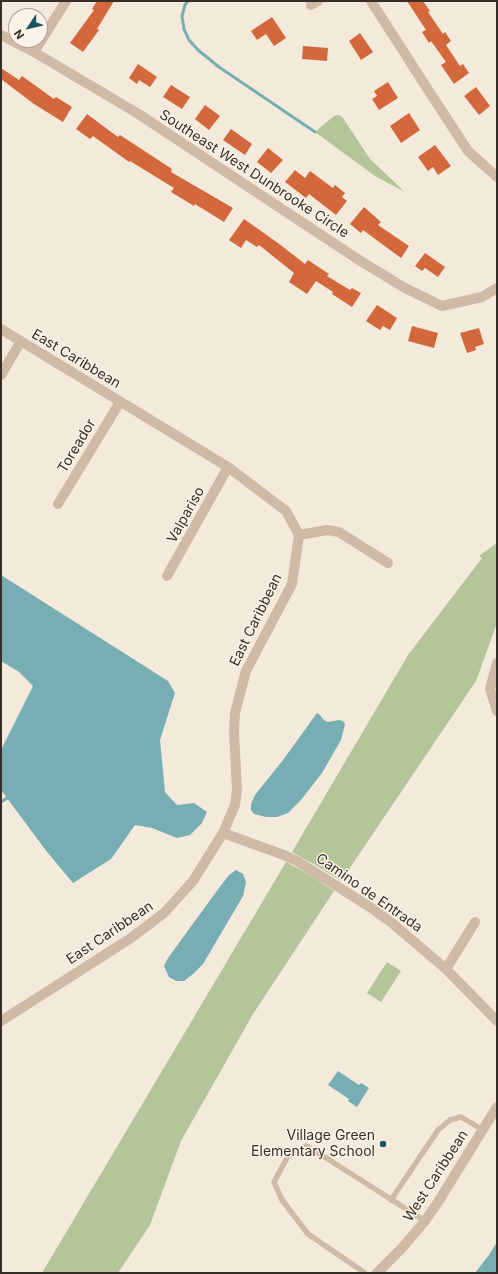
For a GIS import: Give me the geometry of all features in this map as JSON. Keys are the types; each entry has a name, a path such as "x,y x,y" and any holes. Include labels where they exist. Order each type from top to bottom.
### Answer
{"street":[{"path":"34,52 66,1"},
{"path":"371,1 468,150 497,177"},
{"name":"Southeast West Dunbrooke Circle","path":"1,35 34,52 137,113 359,260 405,288 442,306 482,297 497,288"},
{"name":"East Caribbean","path":"1,329 228,467 286,511 299,535 292,584 246,671 235,713 234,732 237,790 235,805 223,833 193,881 164,913 131,938 1,1021"},
{"path":"1,374 21,342"},
{"name":"Toreador","path":"58,504 120,402"},
{"name":"Valpariso","path":"167,576 228,467"},
{"path":"299,535 327,530 340,532 388,563"},
{"path":"497,663 490,689 497,711"},
{"name":"Camino de Entrada","path":"223,833 284,855 314,870 392,923 446,968 497,1021"},
{"path":"446,968 475,922"},
{"name":"West Caribbean","path":"377,1273 402,1248 425,1221 497,1107"}],"lane":[{"path":"391,1200 438,1130 450,1120 461,1117 483,1130"},
{"path":"365,1273 308,1234 282,1200 274,1182 288,1156 306,1146 425,1221"}],"green space":[{"path":"339,115 343,118 370,159 405,192 375,176 315,132 334,116"},
{"path":"497,543 497,623 476,681 341,881 292,852 408,655 482,558 479,556"},
{"path":"286,862 310,875 334,891 253,1014 181,1141 150,1225 118,1273 42,1273"},
{"path":"387,962 401,971 381,1002 367,993"}],"water":[{"path":"1,575 168,681 175,693 160,740 165,792 177,805 194,803 207,812 202,823 190,835 177,838 152,828 135,825 111,859 73,883 47,852 1,790 1,750 33,686 19,672 1,661"},
{"path":"317,713 328,722 339,720 343,721 345,724 341,740 322,773 301,800 288,813 277,817 266,817 254,814 251,810 251,804 255,795 283,760"},
{"path":"236,870 243,874 246,882 243,896 203,964 184,981 176,981 169,977 164,966 168,958 229,875"},
{"path":"338,1071 359,1085 361,1083 369,1088 357,1107 348,1101 349,1099 328,1085"},
{"path":"497,1242 497,1273 475,1273 489,1255"}],"building":[{"path":"97,1 114,1 97,29 99,30 83,52 70,43 94,10 92,9"},
{"path":"407,1 423,1 430,11 428,12 443,34 445,32 451,41 446,45 460,66 463,64 469,73 454,84 441,65 446,62 431,41 429,43 422,32 426,30"},
{"path":"272,17 286,38 274,46 266,34 257,40 251,31"},
{"path":"360,33 373,52 361,60 349,41"},
{"path":"303,46 328,48 327,61 302,59"},
{"path":"138,64 157,77 150,87 139,80 137,84 129,78"},
{"path":"1,68 19,80 22,76 54,99 56,97 72,107 63,122 34,104 1,79"},
{"path":"388,82 398,98 379,110 372,99 377,96 374,91"},
{"path":"171,85 190,97 182,109 163,97"},
{"path":"476,87 490,106 479,115 464,96"},
{"path":"205,105 220,116 209,130 195,119"},
{"path":"409,113 420,130 401,143 390,126"},
{"path":"87,114 118,137 120,135 172,169 171,172 233,208 224,222 195,204 194,206 171,192 174,188 130,161 129,162 93,136 90,139 76,129"},
{"path":"231,129 252,144 245,155 223,140"},
{"path":"435,145 451,166 438,175 433,167 428,171 418,157"},
{"path":"268,148 283,160 271,173 257,162"},
{"path":"295,170 305,178 310,171 333,188 335,185 345,193 342,197 347,201 336,215 309,194 306,198 285,182"},
{"path":"364,207 381,222 378,225 409,246 401,258 363,230 361,233 350,224"},
{"path":"244,219 305,264 308,260 329,274 327,276 350,290 352,288 361,293 352,307 316,281 307,294 289,282 294,273 259,245 257,247 246,240 241,248 229,240"},
{"path":"425,253 445,267 438,277 425,268 422,271 415,266"},
{"path":"377,305 397,318 390,330 383,326 380,330 366,321"},
{"path":"412,326 438,333 434,348 408,341"},
{"path":"479,328 484,344 475,347 476,350 467,353 460,333"}],"waterway":[{"path":"188,1 185,5 182,16 184,29 189,40 198,50 219,67 315,132"},
{"path":"1,802 7,798"}],"place":[{"name":"Village Green Elementary School","path":"383,1144"}]}
